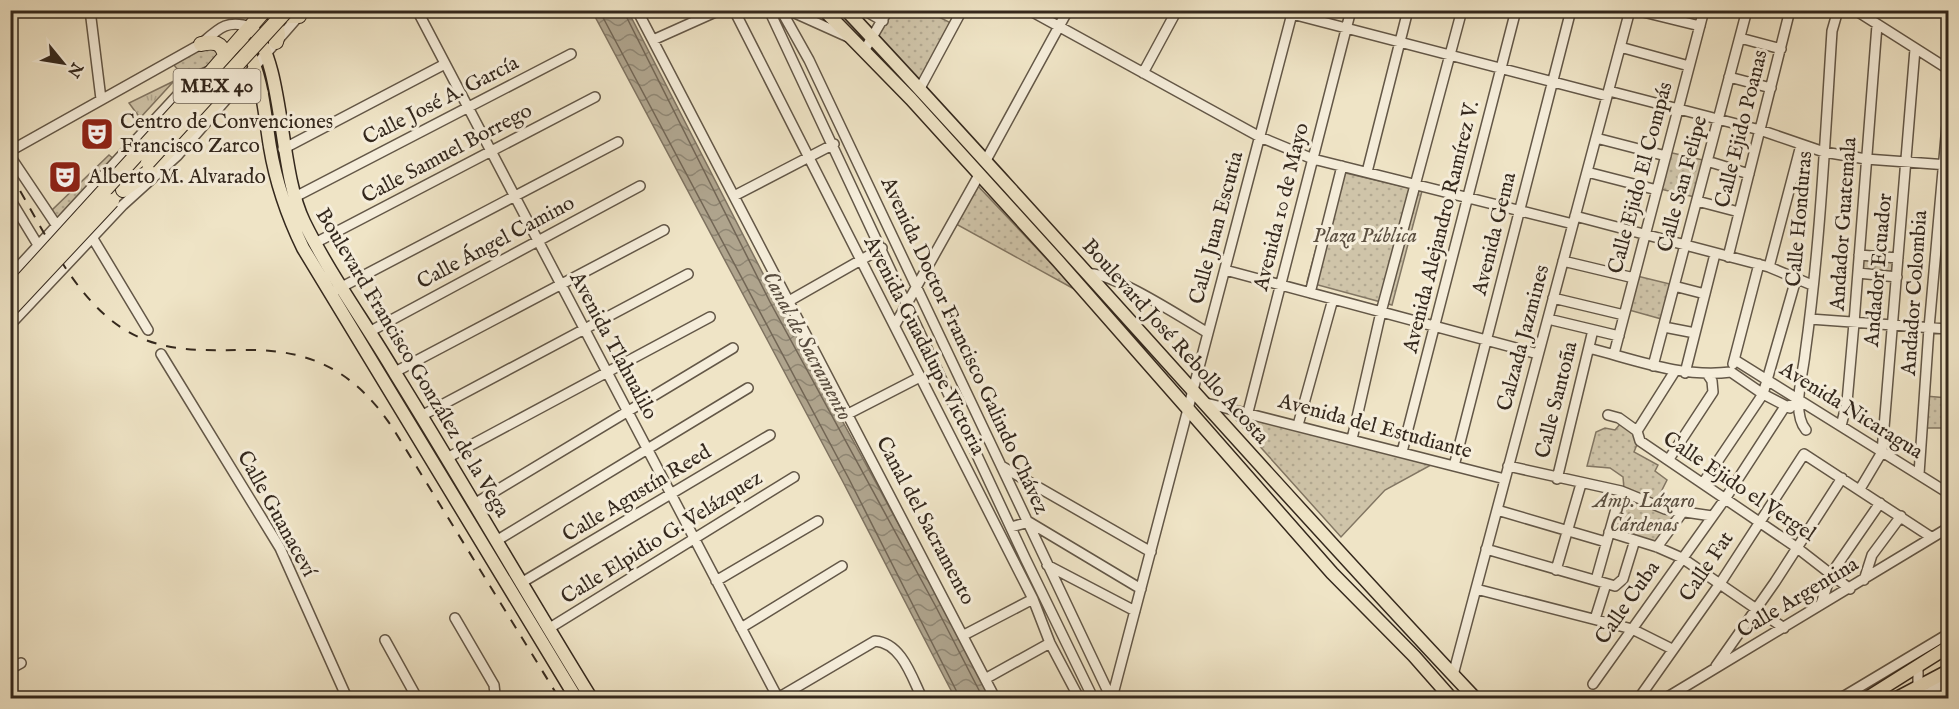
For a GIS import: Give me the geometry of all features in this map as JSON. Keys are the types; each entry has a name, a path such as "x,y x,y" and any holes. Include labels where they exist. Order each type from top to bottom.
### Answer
{"highway":[{"name":"MEX 40","path":"10,294 266,10"},
{"path":"271,48 278,34 274,10"},
{"name":"MEX 40","path":"10,310 293,12"},
{"path":"201,44 216,43 222,47 225,56"},
{"path":"123,190 147,173 216,102 227,96"}],"main road":[{"name":"Boulevard José Rebollo Acosta","path":"824,10 937,128 1094,300 1326,566 1414,656 1451,699"},
{"name":"Boulevard José Rebollo Acosta","path":"846,10 1088,274 1196,397 1476,699"},
{"name":"Boulevard Francisco González de la Vega","path":"251,27 271,48 283,148 295,196 300,214 336,290 384,385 576,699"},
{"name":"Boulevard Francisco González de la Vega","path":"241,38 256,65 283,201 303,248 369,332 395,372 591,699"},
{"path":"240,81 252,84 262,93"},
{"path":"937,128 947,134 973,161 985,162"},
{"path":"1326,566 1332,563 1342,564 1371,586"},
{"path":"1867,699 1948,647"},
{"path":"1414,656 1424,658 1445,676 1453,675"},
{"path":"1897,699 1922,695 1947,680"}],"street":[{"path":"90,10 101,99"},
{"name":"Avenida Tlahualilo","path":"417,10 778,698"},
{"name":"Canal del Sacramento","path":"637,10 964,635 995,699"},
{"path":"653,40 720,10"},
{"name":"Avenida Guadalupe Victoria","path":"734,10 1033,599 1050,643 1079,699"},
{"name":"Avenida Doctor Francisco Galindo Chávez","path":"769,10 1094,699"},
{"name":"Avenida Doctor Francisco Galindo Chávez","path":"781,10 809,60 1111,699"},
{"path":"788,10 850,38"},
{"path":"864,10 883,21"},
{"path":"864,51 888,10"},
{"path":"919,90 962,10"},
{"path":"1029,10 1260,137 1313,159 1468,199 1645,235 1759,264 1812,285"},
{"path":"985,162 1068,10"},
{"path":"1143,73 1178,10"},
{"name":"Avenida 10 de Mayo","path":"1248,412 1351,10"},
{"path":"1367,172 1408,10"},
{"path":"1352,439 1381,312 1417,185 1462,10"},
{"name":"Avenida Alejandro Ramírez V.","path":"1402,452 1516,10"},
{"name":"Avenida Gema","path":"1454,466 1571,10"},
{"name":"Calzada Jazmines","path":"1453,675 1630,10"},
{"path":"1635,10 1700,26"},
{"name":"Calle Ejido El Compás","path":"1614,354 1704,10"},
{"name":"Calle San Felipe","path":"1653,366 1747,10"},
{"name":"Calle Honduras","path":"1806,429 1800,420 1799,401 1810,319 1832,31 1839,10"},
{"path":"1856,10 1948,69"},
{"name":"Calle Ejido Poanas","path":"1728,257 1790,11"},
{"path":"10,325 90,239 177,156 271,48 293,12"},
{"path":"1293,12 1346,29 1553,83 1718,118 1824,152 1866,159 1946,165"},
{"name":"Calle Juan Escutia","path":"1111,699 1188,410 1196,397 1208,333 1293,12"},
{"path":"10,151 201,44 235,19"},
{"path":"235,19 251,27"},
{"path":"235,19 241,38"},
{"name":"Andador Guatemala","path":"1841,426 1854,323 1877,25"},
{"path":"1740,38 1781,49"},
{"path":"1620,47 1689,66"},
{"name":"Andador Ecuador","path":"1860,489 1882,452 1915,49"},
{"name":"Calle José A. García","path":"295,196 571,54"},
{"path":"283,148 445,64"},
{"path":"10,276 184,88 198,76 214,69"},
{"path":"1729,77 1771,88"},
{"name":"Calle Samuel Borrego","path":"315,243 595,97"},
{"name":"Andador Colombia","path":"1919,474 1929,328 1946,165 1948,114"},
{"path":"1596,138 1666,156"},
{"path":"336,290 618,142"},
{"path":"734,196 834,144"},
{"path":"1769,267 1800,145"},
{"path":"10,156 56,226 72,238 90,239"},
{"path":"1707,161 1749,174"},
{"path":"1310,292 1342,166"},
{"path":"1587,172 1657,190"},
{"path":"845,175 863,174"},
{"path":"895,325 979,175"},
{"name":"Calle Ángel Camino","path":"369,332 640,186"},
{"path":"10,199 38,245"},
{"path":"1697,201 1739,212"},
{"path":"395,372 664,230"},
{"path":"90,239 148,330"},
{"path":"789,301 882,248"},
{"path":"1685,373 1715,254"},
{"path":"1859,255 1898,258"},
{"path":"25,260 41,266 50,282"},
{"path":"1563,261 1634,278"},
{"path":"1731,372 1759,264"},
{"path":"1225,270 1538,354"},
{"path":"421,416 688,273"},
{"path":"1088,274 1095,273 1113,280 1208,333"},
{"path":"1858,273 1897,277"},
{"path":"1703,483 1763,394 1796,279"},
{"path":"1674,286 1705,294"},
{"path":"1298,425 1333,298"},
{"path":"1553,298 1624,315"},
{"path":"447,458 710,317"},
{"path":"1548,319 1619,336"},
{"path":"1810,319 1948,329"},
{"path":"1664,327 1695,333"},
{"name":"Calle Santoña","path":"1557,479 1593,330"},
{"path":"474,504 734,348"},
{"path":"1589,348 1685,373 1708,375 1731,372 1763,394 1800,413"},
{"name":"Calle Guanaceví","path":"161,354 280,548 347,699"},
{"name":"Avenida Nicaragua","path":"1735,360 1948,493"},
{"path":"1637,434 1675,371"},
{"path":"1669,459 1713,392 1712,381 1708,375"},
{"path":"848,414 920,377"},
{"path":"496,541 748,388"},
{"name":"Avenida del Estudiante","path":"1196,397 1505,479"},
{"path":"1787,406 1799,401"},
{"name":"Calle Cuba","path":"1593,684 1725,499 1787,406"},
{"name":"Calle Ejido el Vergel","path":"1608,415 1619,418 1637,434 1643,444 1669,459 1759,521 1850,589"},
{"name":"Calle Agustín Reed","path":"521,583 770,435"},
{"name":"Calle Fat","path":"1639,699 1721,582 1804,454 1842,478"},
{"path":"1508,466 1557,479 1621,491 1665,509 1712,516"},
{"path":"1002,467 1151,552"},
{"name":"Calle Elpidio G. Velázquez","path":"548,629 794,477"},
{"path":"1713,671 1757,609 1842,478 1931,537"},
{"path":"1556,570 1581,484"},
{"path":"1596,580 1621,491"},
{"path":"1821,604 1831,574 1880,503"},
{"path":"1497,510 1569,531 1635,540 1658,547 1682,558 1721,582 1784,628"},
{"path":"1658,547 1682,513"},
{"path":"1864,580 1872,555 1900,516"},
{"path":"716,581 818,522"},
{"path":"1011,527 1029,522 1141,588"},
{"name":"Calle Argentina","path":"1666,699 1948,528"},
{"path":"1486,549 1615,586 1621,582 1635,540"},
{"path":"1046,564 1135,611"},
{"path":"741,628 842,566"},
{"path":"1595,619 1606,584"},
{"path":"1476,589 1632,628 1672,649"},
{"path":"964,635 1033,599"},
{"path":"455,618 494,686 495,694 491,699"},
{"path":"1841,699 1948,634"},
{"path":"385,640 417,699"},
{"path":"778,698 876,641 887,643 897,651 922,699"},
{"path":"985,679 1050,643"},
{"path":"10,669 21,663"},
{"path":"1918,665 1922,695"}],"green space":[{"path":"891,11 927,11 953,24 918,88 874,40"},
{"path":"213,44 222,56 187,82 174,65 202,45"},
{"path":"174,81 140,118 129,103"},
{"path":"1668,152 1703,160 1695,197 1660,189"},
{"path":"109,155 115,160 56,223 50,212"},
{"name":"Plaza Pública","path":"1337,171 1422,191 1392,305 1307,282"},
{"path":"978,186 1076,290 956,224"},
{"path":"1859,255 1898,258 1897,277 1858,273"},
{"path":"1637,276 1674,285 1665,320 1629,310"},
{"path":"1925,396 1948,398 1948,428 1923,428"},
{"path":"1229,412 1431,465 1385,490 1341,537"},
{"name":"Amp. Lázaro Cárdenas","path":"1621,423 1634,433 1638,442 1634,452 1658,465 1655,471 1667,480 1661,492 1676,501 1676,516 1656,544 1612,531 1624,489 1623,477 1610,468 1587,466 1596,432 1605,428 1615,430"}],"water":[{"name":"Canal de Sacramento","path":"592,11 628,11 776,299 942,604 990,698 955,698 843,482"}],"railway":[{"path":"10,174 73,278 104,314 122,328 153,342 184,349 274,351 295,355 333,369 366,394 394,430 559,698"}],"place":[{"name":"Centro de Convenciones Francisco Zarco","path":"97,134"},
{"name":"Alberto M. Alvarado","path":"65,177"}]}
